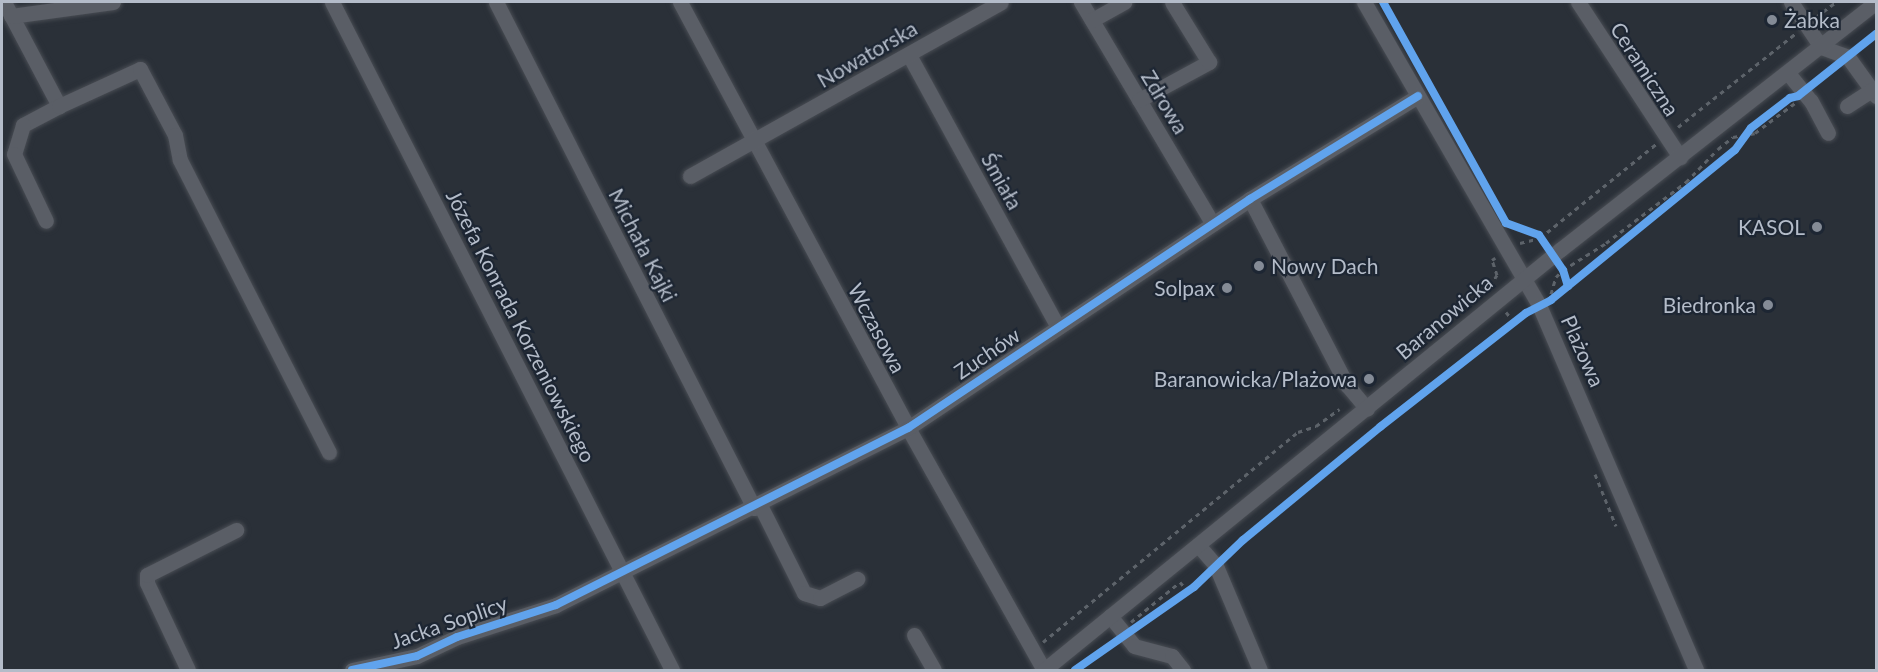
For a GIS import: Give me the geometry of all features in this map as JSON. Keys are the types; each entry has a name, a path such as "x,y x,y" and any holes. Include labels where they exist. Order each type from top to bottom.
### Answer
{"street":[{"path":"4,2 59,106"},
{"path":"11,16 113,2"},
{"name":"Józefa Konrada Korzeniowskiego","path":"332,2 672,670"},
{"name":"Michała Kajki","path":"496,2 757,507 804,593 820,598 856,579"},
{"name":"Wczasowa","path":"680,2 908,428 1032,651 1051,668"},
{"name":"Nowatorska","path":"690,176 1001,2"},
{"name":"Zdrowa","path":"1081,2 1213,224"},
{"path":"1092,20 1124,2"},
{"path":"1139,100 1209,62 1172,2"},
{"name":"Plażowa","path":"1364,2 1418,96 1512,245 1525,278 1563,357 1696,670"},
{"name":"Ceramiczna","path":"1578,2 1680,157"},
{"path":"1791,2 1821,47 1848,57 1874,93 1847,106"},
{"name":"Baranowicka","path":"1051,668 1110,616 1525,278 1876,2"},
{"name":"Śmiała","path":"909,55 1058,327"},
{"path":"46,221 14,154 23,125 140,69 175,135 180,160 329,452"},
{"path":"1788,73 1811,101 1828,133"},
{"name":"Zuchów","path":"556,605 757,507 908,428 1250,199 1418,96"},
{"path":"1250,199 1294,290 1356,396 1367,409"},
{"path":"188,670 147,583 147,575 236,530"},
{"path":"1198,545 1216,566 1260,670"},
{"name":"Jacka Soplicy","path":"352,670 417,656 457,637 556,605"},
{"path":"1110,616 1134,646 1173,656 1183,670"},
{"path":"914,635 934,670"}],"path":[{"path":"1735,150 1745,135 1790,98 1798,96"},
{"path":"1551,300 1551,287 1564,274 1686,182 1733,137 1745,135"},
{"path":"1611,252 1718,164"},
{"path":"1522,231 1540,238"},
{"path":"1487,289 1497,275 1492,260 1512,245"},
{"path":"1551,300 1559,293"},
{"path":"1032,651 1298,432 1316,426 1356,396"},
{"path":"1131,627 1131,621 1180,582 1188,591"}],"cycle path":[{"path":"1383,2 1506,223 1539,235 1563,270 1568,286"},
{"path":"1075,670 1194,587 1243,540 1380,427 1526,313 1551,300 1735,150 1751,128 1790,98 1798,96 1876,34"},
{"path":"352,670 417,656 457,637 556,605 908,428 1250,199 1418,96"}],"place":[{"name":"Żabka","path":"1772,20"},
{"name":"KASOL","path":"1817,227"},
{"name":"Nowy Dach","path":"1259,266"},
{"name":"Solpax","path":"1227,288"},
{"name":"Biedronka","path":"1768,305"},
{"name":"Baranowicka/Plażowa","path":"1369,379"}]}
